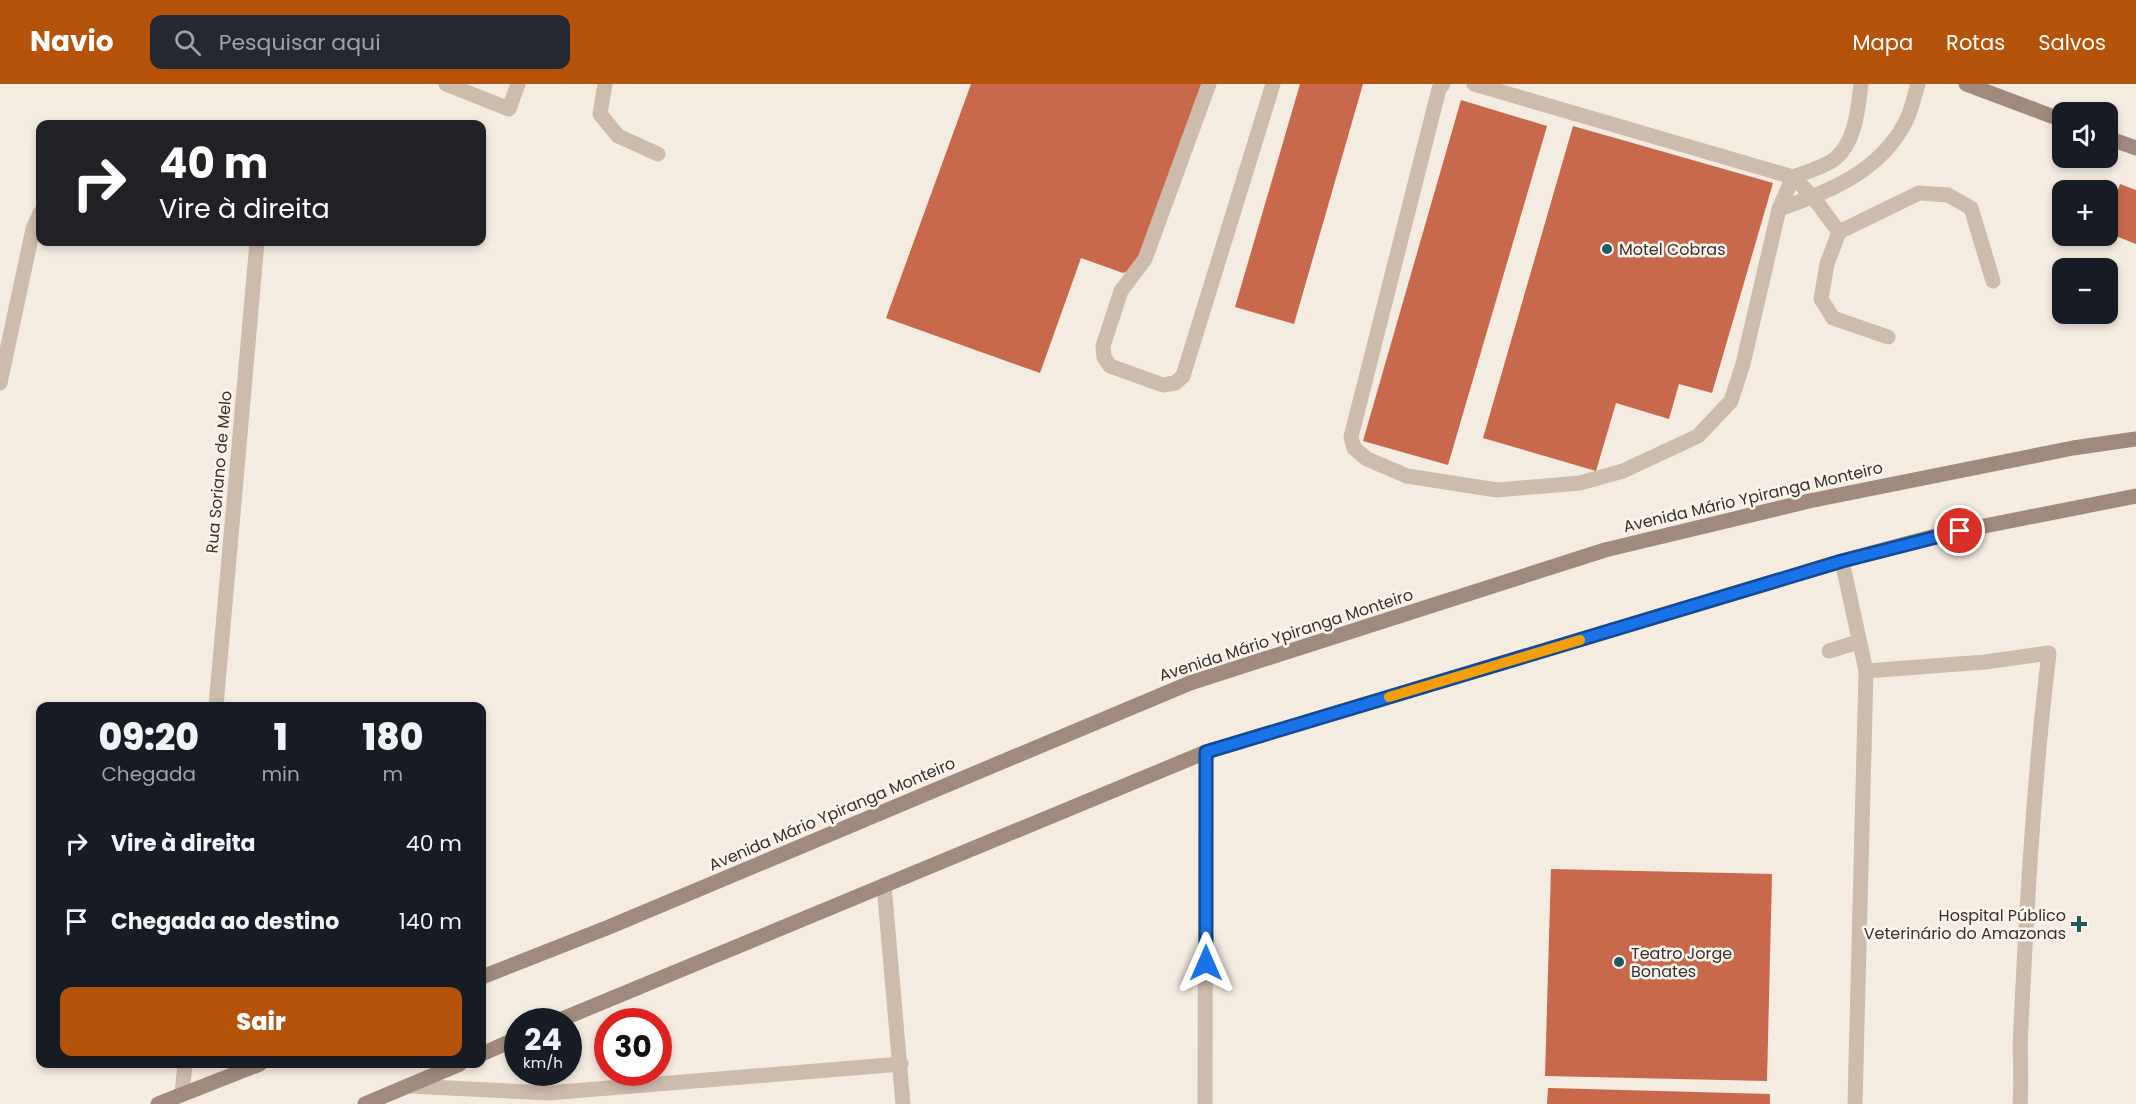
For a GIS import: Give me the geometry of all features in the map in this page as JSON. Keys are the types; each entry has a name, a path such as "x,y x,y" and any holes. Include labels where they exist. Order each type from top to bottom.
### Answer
{"main road":[{"path":"1966,84 2052,116"},
{"path":"2118,142 2136,148"},
{"name":"Avenida Mário Ypiranga Monteiro","path":"486,975 620,922 1190,683 1605,550 1809,501 2073,448 2136,439"},
{"path":"582,1011 1206,752 1842,561 1939,536 2136,496"},
{"path":"486,1052 504,1044"},
{"path":"159,1104 250,1068"},
{"path":"364,1104 451,1068"}],"street":[{"path":"446,84 509,109 518,84"},
{"path":"606,84 600,114 618,136 658,154"},
{"path":"1209,84 1145,259 1121,291 1103,346 1104,357 1110,366 1163,385 1175,383 1183,376 1274,84"},
{"path":"1443,84 1436,101 1352,437 1354,448 1367,459 1407,476 1497,490 1580,483 1623,471 1698,436 1731,401 1743,364 1779,209 1793,177 1835,158 1849,140 1858,113 1861,84"},
{"path":"1474,84 1793,177 1813,197 1839,232"},
{"path":"1779,209 1813,197 1871,166 1886,153 1906,122 1918,84"},
{"path":"1888,337 1833,318 1821,299 1827,264 1839,232 1919,193 1948,195 1971,208 1994,280"},
{"path":"0,383 36,222"},
{"name":"Rua Soriano de Melo","path":"216,702 257,246"},
{"path":"1842,561 1866,671 1855,1104"},
{"path":"1829,651 1858,642"},
{"path":"1866,671 1985,662 2049,653 2036,766 2029,859 2020,1030 2020,1104"},
{"path":"1205,1104 1206,752"},
{"path":"884,885 903,1104"},
{"path":"409,1086 548,1093 901,1064"},
{"path":"182,1094 185,1068"}],"building":[{"path":"971,84 1204,84 1137,267 1123,273 1081,258 1040,373 886,318"},
{"path":"1300,84 1363,84 1294,324 1235,307"},
{"path":"1461,100 1547,126 1448,465 1363,441"},
{"path":"1573,126 1773,183 1712,393 1679,384 1669,419 1616,403 1596,471 1483,438"},
{"path":"2120,184 2136,190 2136,244 2118,237"},
{"path":"1551,869 1772,874 1767,1081 1545,1076"},
{"path":"1548,1088 1770,1094 1770,1104 1547,1104"}],"slow traffic":[{"path":"1389,697 1580,640"}],"place":[{"name":"Motel Cobras","path":"1607,249"},
{"name":"Hospital Público Veterinário do Amazonas","path":"2079,924"},
{"name":"Teatro Jorge Bonates","path":"1619,962"}],"route":[{"path":"1206,963 1206,752 1842,561 1960,531"}]}
